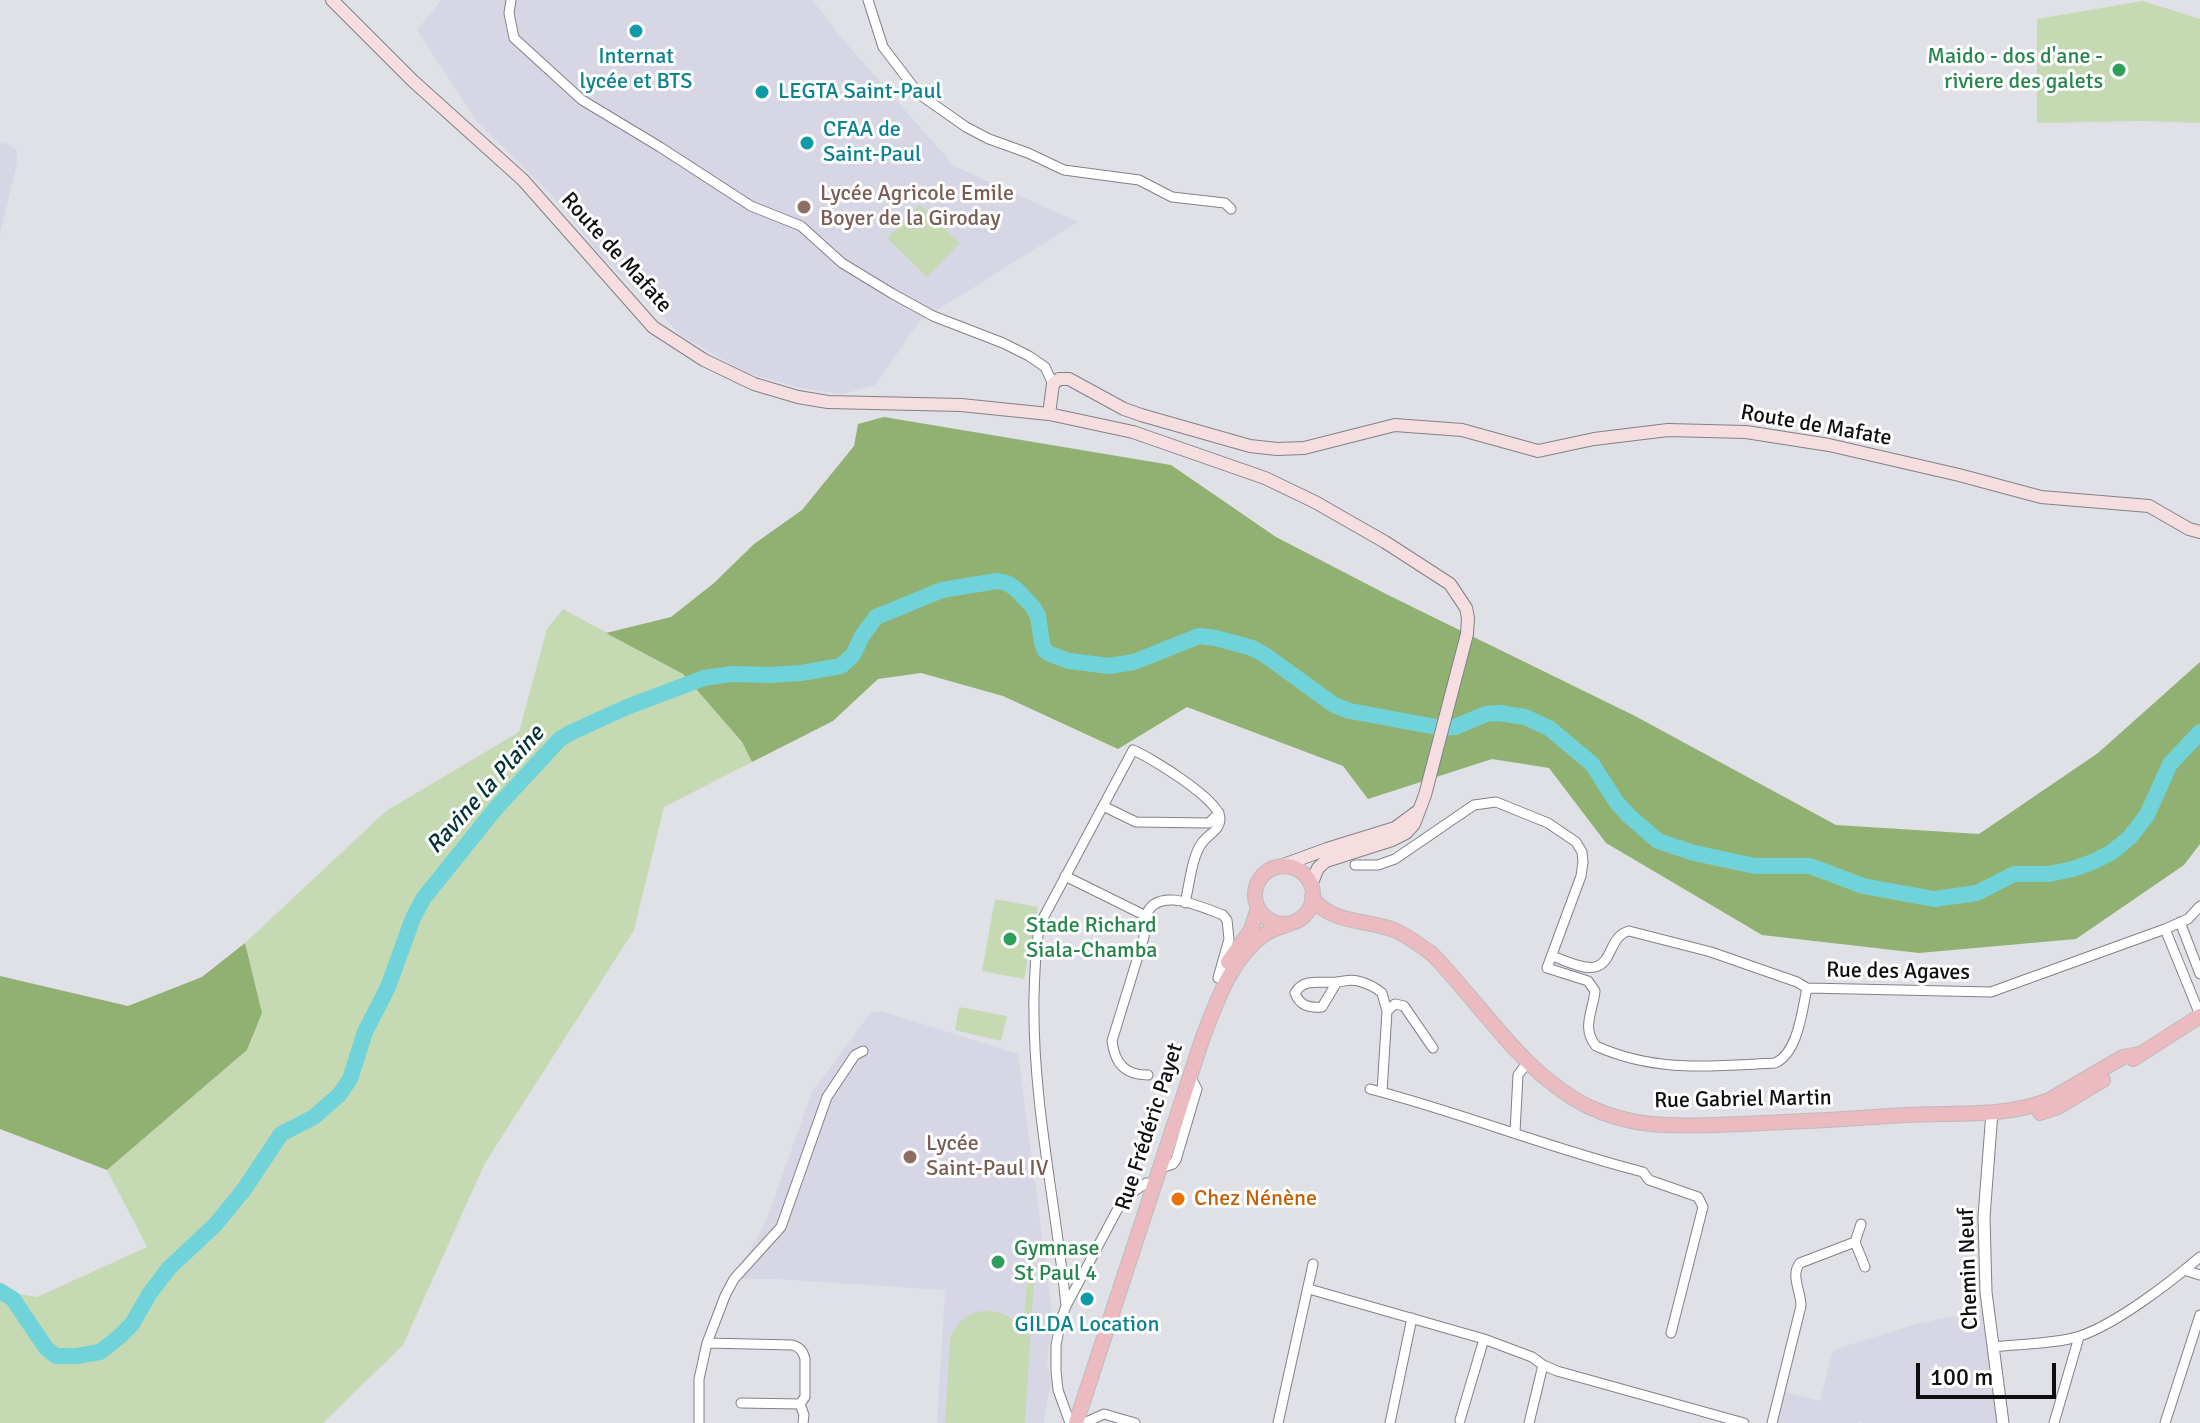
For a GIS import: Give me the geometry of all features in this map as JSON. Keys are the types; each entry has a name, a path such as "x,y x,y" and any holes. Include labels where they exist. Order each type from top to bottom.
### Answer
{"main road":[{"name":"Route de Mafate","path":"332,0 413,81 523,180 653,327 704,360 764,387 798,397 828,402 961,405 1049,414 1133,432 1265,478 1385,542 1450,584 1466,608 1468,618 1464,647 1420,809"},
{"name":"Route de Mafate","path":"1053,384 1059,379 1069,379 1141,415 1250,446 1277,449 1304,448 1395,425 1462,430 1538,451 1594,439 1668,430 1746,432 1829,445 2041,497 2149,506 2200,532"},
{"path":"1049,414 1053,384"},
{"path":"1420,809 1406,833 1321,864 1310,907 1297,920 1284,924 1273,922 1264,917 1258,908 1255,887 1268,871 1395,828 1420,809"},
{"path":"1278,867 1286,866 1307,876 1312,891"},
{"name":"Rue Gabriel Martin","path":"1312,891 1326,912 1395,931 1432,954 1527,1063 1557,1087 1588,1106 1618,1118 1648,1124 1684,1126 1877,1119 1905,1115 1992,1116 2049,1100 2123,1057 2139,1054 2200,1016"},
{"name":"Rue Frédéric Payet","path":"1071,1423 1151,1183 1201,1018 1218,978 1251,930 1258,908"},
{"name":"Rue Gabriel Martin","path":"1297,920 1348,919"},
{"name":"Rue Frédéric Payet","path":"1151,1183 1161,1168 1219,994 1238,962 1264,935 1297,920"}],"street":[{"path":"511,0 509,13 514,38 582,100 751,206 801,226 842,263 893,294 933,316 1029,356 1045,367 1053,384"},
{"path":"868,0 883,47 919,94 966,127 1064,170 1139,180 1172,197 1225,203 1231,209"},
{"path":"1066,1306 1037,1076 1035,944 1040,924 1065,876 1133,750 1214,805 1219,813 1219,825 1136,822 1103,806"},
{"path":"1327,849 1346,854 1350,868 1378,865 1395,859 1458,814 1482,803 1506,805 1548,823 1576,842 1583,862 1577,891 1547,968 1588,981 1595,991 1587,1024 1596,1046 1639,1060 1670,1066 1775,1063 1784,1059 1794,1043 1807,988"},
{"path":"1185,903 1198,852 1213,826"},
{"path":"1065,876 1146,916"},
{"path":"1148,1075 1136,1075 1123,1067 1112,1041 1144,937 1146,916 1154,904 1162,900 1185,903 1223,915 1227,920 1229,939 1218,978"},
{"name":"Rue des Agaves","path":"1552,956 1597,967 1604,962 1617,937 1629,931 1711,952 1807,988 1991,992 2165,929 2188,919 2200,906"},
{"path":"2180,922 2200,974"},
{"path":"2165,929 2200,1016"},
{"path":"1337,982 1357,981 1377,988 1385,999 1382,1092"},
{"path":"1387,1011 1395,1004 1404,1006 1433,1048"},
{"path":"699,1423 699,1379 707,1343 725,1296 734,1279 781,1227 827,1097 855,1055 863,1051"},
{"path":"1515,1132 1518,1075 1527,1063"},
{"path":"1370,1089 1643,1172 1649,1180 1698,1197 1703,1207 1671,1333"},
{"name":"Chemin Neuf","path":"1992,1116 1984,1217 1986,1292 2003,1423"},
{"path":"1071,1423 1058,1390 1055,1359 1066,1306 1123,1199 1151,1183"},
{"path":"1861,1224 1855,1242 1865,1267"},
{"path":"1772,1423 1801,1306 1796,1268 1800,1263 1855,1242"},
{"path":"1993,1347 2079,1337 2122,1314 2200,1257"},
{"path":"1278,1423 1313,1264"},
{"path":"2184,1270 2200,1275"},
{"path":"1309,1289 1484,1339 1532,1357 1543,1365 1744,1423"},
{"path":"2165,1423 2200,1315"},
{"path":"1390,1423 1412,1318"},
{"path":"2054,1423 2079,1337"},
{"path":"1460,1420 1484,1339"},
{"path":"707,1343 798,1347 805,1359 805,1397 800,1404"},
{"path":"1529,1423 1543,1365"},
{"path":"1058,1390 1078,1404"},
{"path":"741,1403 800,1404"},
{"path":"800,1404 803,1423"},
{"path":"1084,1423 1104,1414 1135,1423"}],"shaded area":[{"name":"Lycée Agricole Emile Boyer de la Giroday","path":"441,0 812,0 954,166 1078,222 920,321 875,385 843,394 806,389 746,373 682,336 600,255 550,193 477,122 417,30"},
{"path":"0,143 17,150 17,163 0,234"},
{"name":"Lycée Saint-Paul IV","path":"881,1011 1018,1054 1051,1305 1047,1362 1051,1383 1043,1423 937,1423 945,1290 734,1279 766,1221 812,1092 871,1012"},
{"path":"1988,1309 2003,1423 1777,1423 1785,1392 1820,1401 1833,1350 1916,1324"}],"green space":[{"name":"Maido - dos d'ane - riviere des galets","path":"2143,1 2200,19 2200,123 2037,123 2037,19"},
{"path":"920,205 960,243 927,277 887,238"},
{"path":"884,417 1171,465 1276,537 1635,716 1836,825 1979,834 2098,753 2200,662 2200,844 2184,865 2076,939 1919,953 1762,935 1606,843 1549,768 1492,759 1368,799 1343,766 1187,707 1118,749 1003,696 921,673 878,679 833,721 752,762 742,742 683,674 606,633 671,617 714,583 754,544 802,510 854,446 858,424"},
{"path":"563,609 683,674 742,742 752,762 664,807 634,930 485,1163 403,1345 323,1423 0,1423 0,1291 37,1297 147,1247 107,1170 247,1050 262,1013 245,943 386,811 519,732 547,629"},
{"name":"Stade Richard Siala-Chamba","path":"995,899 1038,907 1024,979 982,971"},
{"path":"245,943 262,1013 247,1050 107,1170 0,1129 0,976 128,1006 202,977"},
{"path":"959,1007 1007,1016 1001,1041 955,1030"},
{"path":"1027,1281 1034,1281 1025,1423 945,1423 950,1339 956,1327 973,1313 994,1311 1015,1321 1023,1330"}],"waterway":[{"name":"Ravine la Plaine","path":"0,1291 13,1299 46,1348 56,1356 100,1352 132,1324 169,1268 215,1225 243,1191 281,1134 314,1117 339,1095 350,1079 365,1032 388,987 423,899 496,808 560,739 627,707 704,678 732,674 801,673 841,666 853,655 876,617 942,590 997,581 1007,583 1033,607 1038,616 1045,651 1069,661 1109,666 1134,662 1199,636 1216,638 1265,655 1334,705 1350,711 1442,728 1455,727 1486,714 1525,717 1549,728 1592,764 1617,803 1658,841 1694,853 1755,866 1810,866 1863,886 1934,899 1977,893 2014,874 2049,874 2073,869 2112,852 2130,837 2147,815 2170,764 2200,732"}],"place":[{"name":"Internat lycée et BTS","path":"636,31"},
{"name":"Maido - dos d'ane - riviere des galets","path":"2119,70"},
{"name":"LEGTA Saint-Paul","path":"762,92"},
{"name":"CFAA de Saint-Paul","path":"807,143"},
{"name":"Lycée Agricole Emile Boyer de la Giroday","path":"804,207"},
{"name":"Stade Richard Siala-Chamba","path":"1010,939"},
{"name":"Lycée Saint-Paul IV","path":"910,1157"},
{"name":"Chez Nénène","path":"1178,1199"},
{"name":"Gymnase St Paul 4","path":"998,1262"},
{"name":"GILDA Location","path":"1087,1299"}]}
